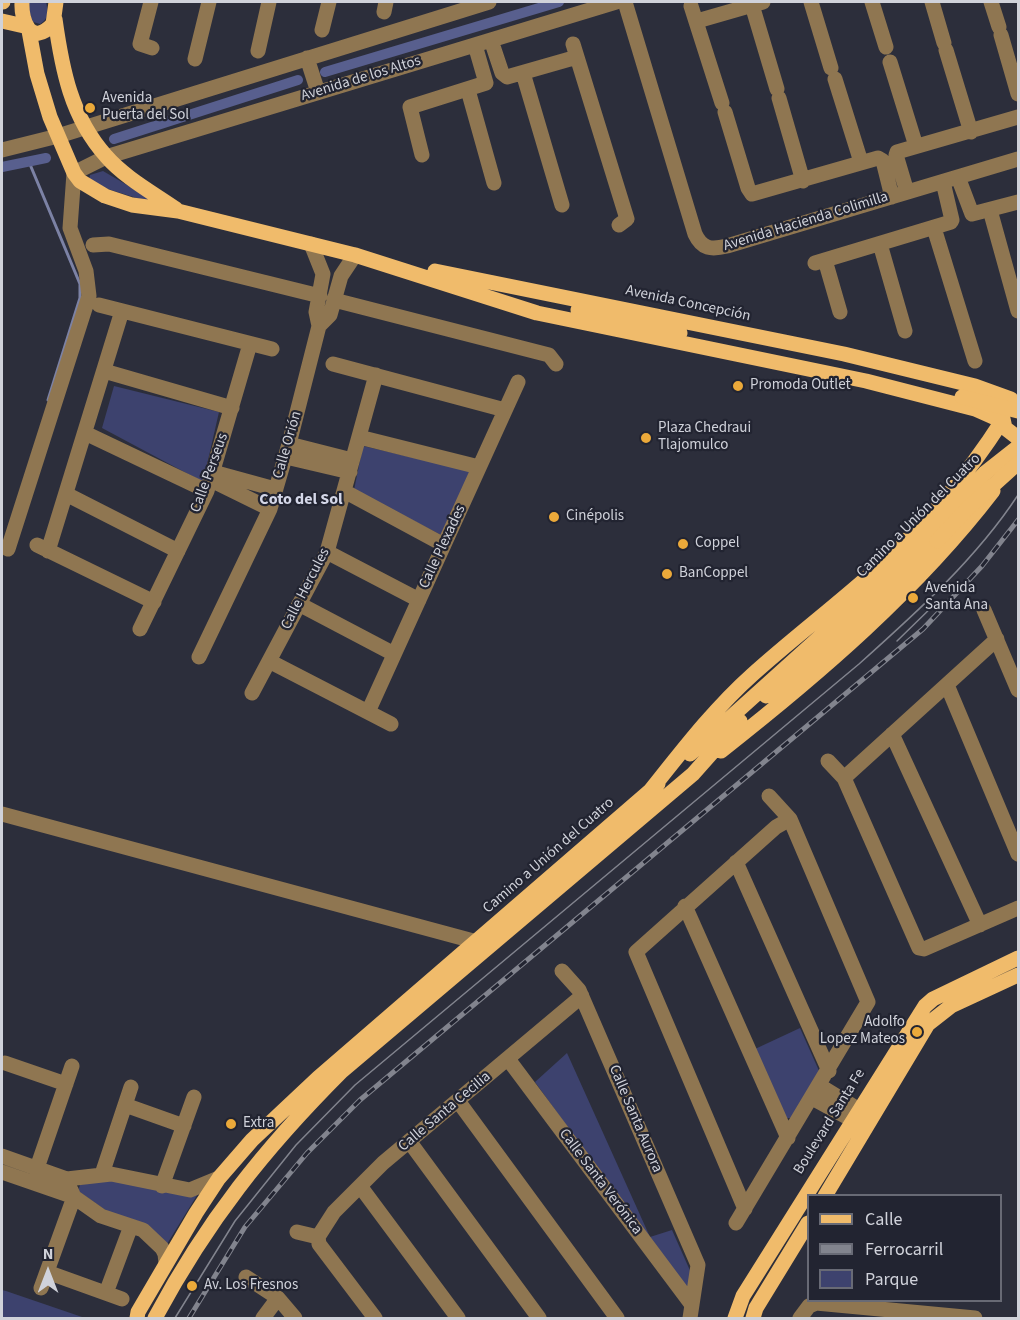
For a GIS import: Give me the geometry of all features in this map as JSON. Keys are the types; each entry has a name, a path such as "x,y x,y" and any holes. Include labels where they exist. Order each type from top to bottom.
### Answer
{"main road":[{"path":"22,2 37,74 58,136 74,173"},
{"path":"56,2 55,19 62,68 75,108 106,157"},
{"path":"2,21 27,29 46,30 55,19"},
{"name":"Avenida Concepción","path":"106,157 178,211"},
{"name":"Avenida Concepción","path":"74,173 80,181 105,196 132,205 178,211 355,255 844,354 975,386 1016,402"},
{"name":"Avenida Concepción","path":"355,255 537,313 866,381 975,409 1002,421"},
{"name":"Avenida Concepción","path":"417,274 834,366 962,397 1016,402"},
{"path":"650,791 702,727 751,676 872,572 914,530 980,456 1002,421 1003,409 1016,402"},
{"path":"1002,421 1010,434 1018,438"},
{"name":"Camino a Unión del Cuatro","path":"155,1318 172,1284 208,1226 253,1166 300,1113 342,1071 693,774 752,708 868,610 985,473 1018,447"},
{"path":"693,774 836,655 922,575 1018,458"},
{"name":"Camino a Unión del Cuatro","path":"137,1318 138,1312 166,1263 219,1178 252,1140 318,1078 650,791 894,570 1018,463"},
{"name":"Boulevard Santa Fe","path":"826,1194 863,1119 925,1006 933,999 1018,958"},
{"name":"Boulevard Santa Fe","path":"812,1194 935,1017 951,1006 1018,975"},
{"name":"Boulevard Santa Fe","path":"735,1318 743,1296 807,1202"},
{"path":"753,1318 756,1308 807,1225"}],"street":[{"path":"151,2 140,45 152,48"},
{"path":"195,59 209,2"},
{"path":"258,51 269,2"},
{"path":"322,30 328,2"},
{"path":"2,150 58,136 489,2"},
{"name":"Avenida de los Altos","path":"74,173 106,157 616,2"},
{"name":"Avenida Hacienda Colimilla","path":"625,2 700,243 715,250 1018,159"},
{"path":"811,2 861,162"},
{"path":"872,2 916,146"},
{"path":"932,2 971,132"},
{"path":"991,2 1018,94"},
{"path":"697,21 757,3 778,94 803,181"},
{"path":"691,6 748,188 752,194 803,181 861,162 882,159 892,197"},
{"path":"491,40 503,75 510,77 575,51 627,219 620,225"},
{"path":"422,154 410,107 486,83 475,45"},
{"path":"307,58 318,92"},
{"path":"523,73 561,205"},
{"path":"468,90 494,183"},
{"path":"907,192 896,153 1018,117"},
{"path":"8,549 88,296 86,271 70,228 74,173"},
{"path":"950,179 970,212 975,214 1018,202"},
{"path":"840,312 820,262 934,228 952,220 950,179"},
{"path":"990,210 1018,311"},
{"path":"934,228 975,361"},
{"path":"93,245 109,244 549,355 556,364"},
{"name":"Calle Orión","path":"311,244 323,274 327,298"},
{"path":"880,244 905,331"},
{"name":"Calle Orión","path":"198,657 270,509 319,326 316,312 355,255"},
{"path":"99,305 272,349"},
{"path":"122,311 66,494 43,548 154,602"},
{"name":"Calle Perseus","path":"140,629 210,481 250,344"},
{"path":"333,364 505,410"},
{"path":"104,371 232,408"},
{"name":"Calle Hercules","path":"252,693 327,552 376,375"},
{"name":"Calle Plexades","path":"368,712 518,382"},
{"path":"85,433 210,481 270,509"},
{"path":"359,437 479,467"},
{"path":"287,451 351,466"},
{"path":"210,481 275,489"},
{"path":"344,492 444,545"},
{"path":"66,494 178,551"},
{"path":"327,552 419,600"},
{"path":"299,604 394,654"},
{"path":"984,610 1018,690"},
{"path":"844,778 997,639"},
{"path":"269,662 391,724"},
{"path":"947,685 1018,854"},
{"path":"892,734 980,925"},
{"path":"828,761 844,778 919,948 924,949 1018,908"},
{"path":"736,1223 829,1071 868,1002 790,819 770,796"},
{"path":"2,814 477,942"},
{"path":"745,1209 636,952 736,861 776,827 790,819"},
{"path":"736,861 829,1071"},
{"path":"685,906 788,1138"},
{"name":"Calle Santa Aurora","path":"562,971 582,996 698,1265 699,1273 691,1312"},
{"name":"Calle Santa Cecilia","path":"318,1237 334,1212 360,1186 582,996"},
{"name":"Calle Santa Verónica","path":"508,1059 691,1312"},
{"path":"5,1063 66,1084"},
{"path":"37,1168 72,1066"},
{"path":"102,1174 131,1087"},
{"path":"816,1092 863,1119"},
{"path":"162,1186 194,1097"},
{"path":"458,1101 617,1318"},
{"path":"125,1105 184,1126"},
{"path":"409,1142 539,1318"},
{"path":"2,1156 68,1179 102,1174 123,1175 162,1186 190,1190 219,1178"},
{"path":"2,1172 74,1197 101,1216 143,1230 162,1248 166,1263"},
{"path":"41,1288 74,1197 70,1188 76,1179"},
{"path":"360,1186 458,1318"},
{"path":"106,1293 131,1226"},
{"path":"297,1232 318,1237 319,1244 375,1318"},
{"path":"47,1272 122,1299"},
{"path":"246,1277 278,1298 295,1318"},
{"path":"263,1318 278,1298"},
{"path":"804,1312 816,1303 975,1318"}],"green space":[{"path":"25,2 46,2 47,14 43,22 40,24 30,21"},
{"path":"103,171 151,199 146,201 98,186 89,180 90,175"},
{"path":"114,386 219,412 203,482 102,428"},
{"path":"363,446 471,471 441,535 354,490"},
{"path":"800,1028 820,1073 792,1118 784,1118 755,1049"},
{"path":"567,1053 650,1237 672,1230 692,1275 691,1288 684,1289 535,1082"},
{"path":"108,1178 199,1192 167,1244 111,1214 78,1191 80,1185"},
{"path":"2,1290 6,1291 85,1318 2,1318"}],"waterway":[{"path":"325,72 559,2"},
{"path":"114,139 298,80"},
{"path":"2,167 46,158"},
{"path":"29,162 80,284 80,298 48,400"}],"tram line":[{"path":"175,1318 235,1221 296,1145 355,1085 859,664 923,605 964,563 1018,495"},
{"path":"897,641 937,602"}],"railway":[{"path":"189,1318 245,1227 307,1153 360,1100 923,629 982,566 1018,520"}],"place":[{"name":"Avenida Puerta del Sol","path":"90,108"},
{"name":"Promoda Outlet","path":"738,386"},
{"name":"Plaza Chedraui Tlajomulco","path":"646,438"},
{"name":"Cinépolis","path":"554,517"},
{"name":"Coppel","path":"683,544"},
{"name":"BanCoppel","path":"667,574"},
{"name":"Avenida Santa Ana","path":"913,598"},
{"name":"Adolfo Lopez Mateos","path":"917,1032"},
{"name":"Extra","path":"231,1124"},
{"name":"Av. Los Fresnos","path":"192,1286"}],"district":[{"name":"Coto del Sol","path":"301,500"}]}
